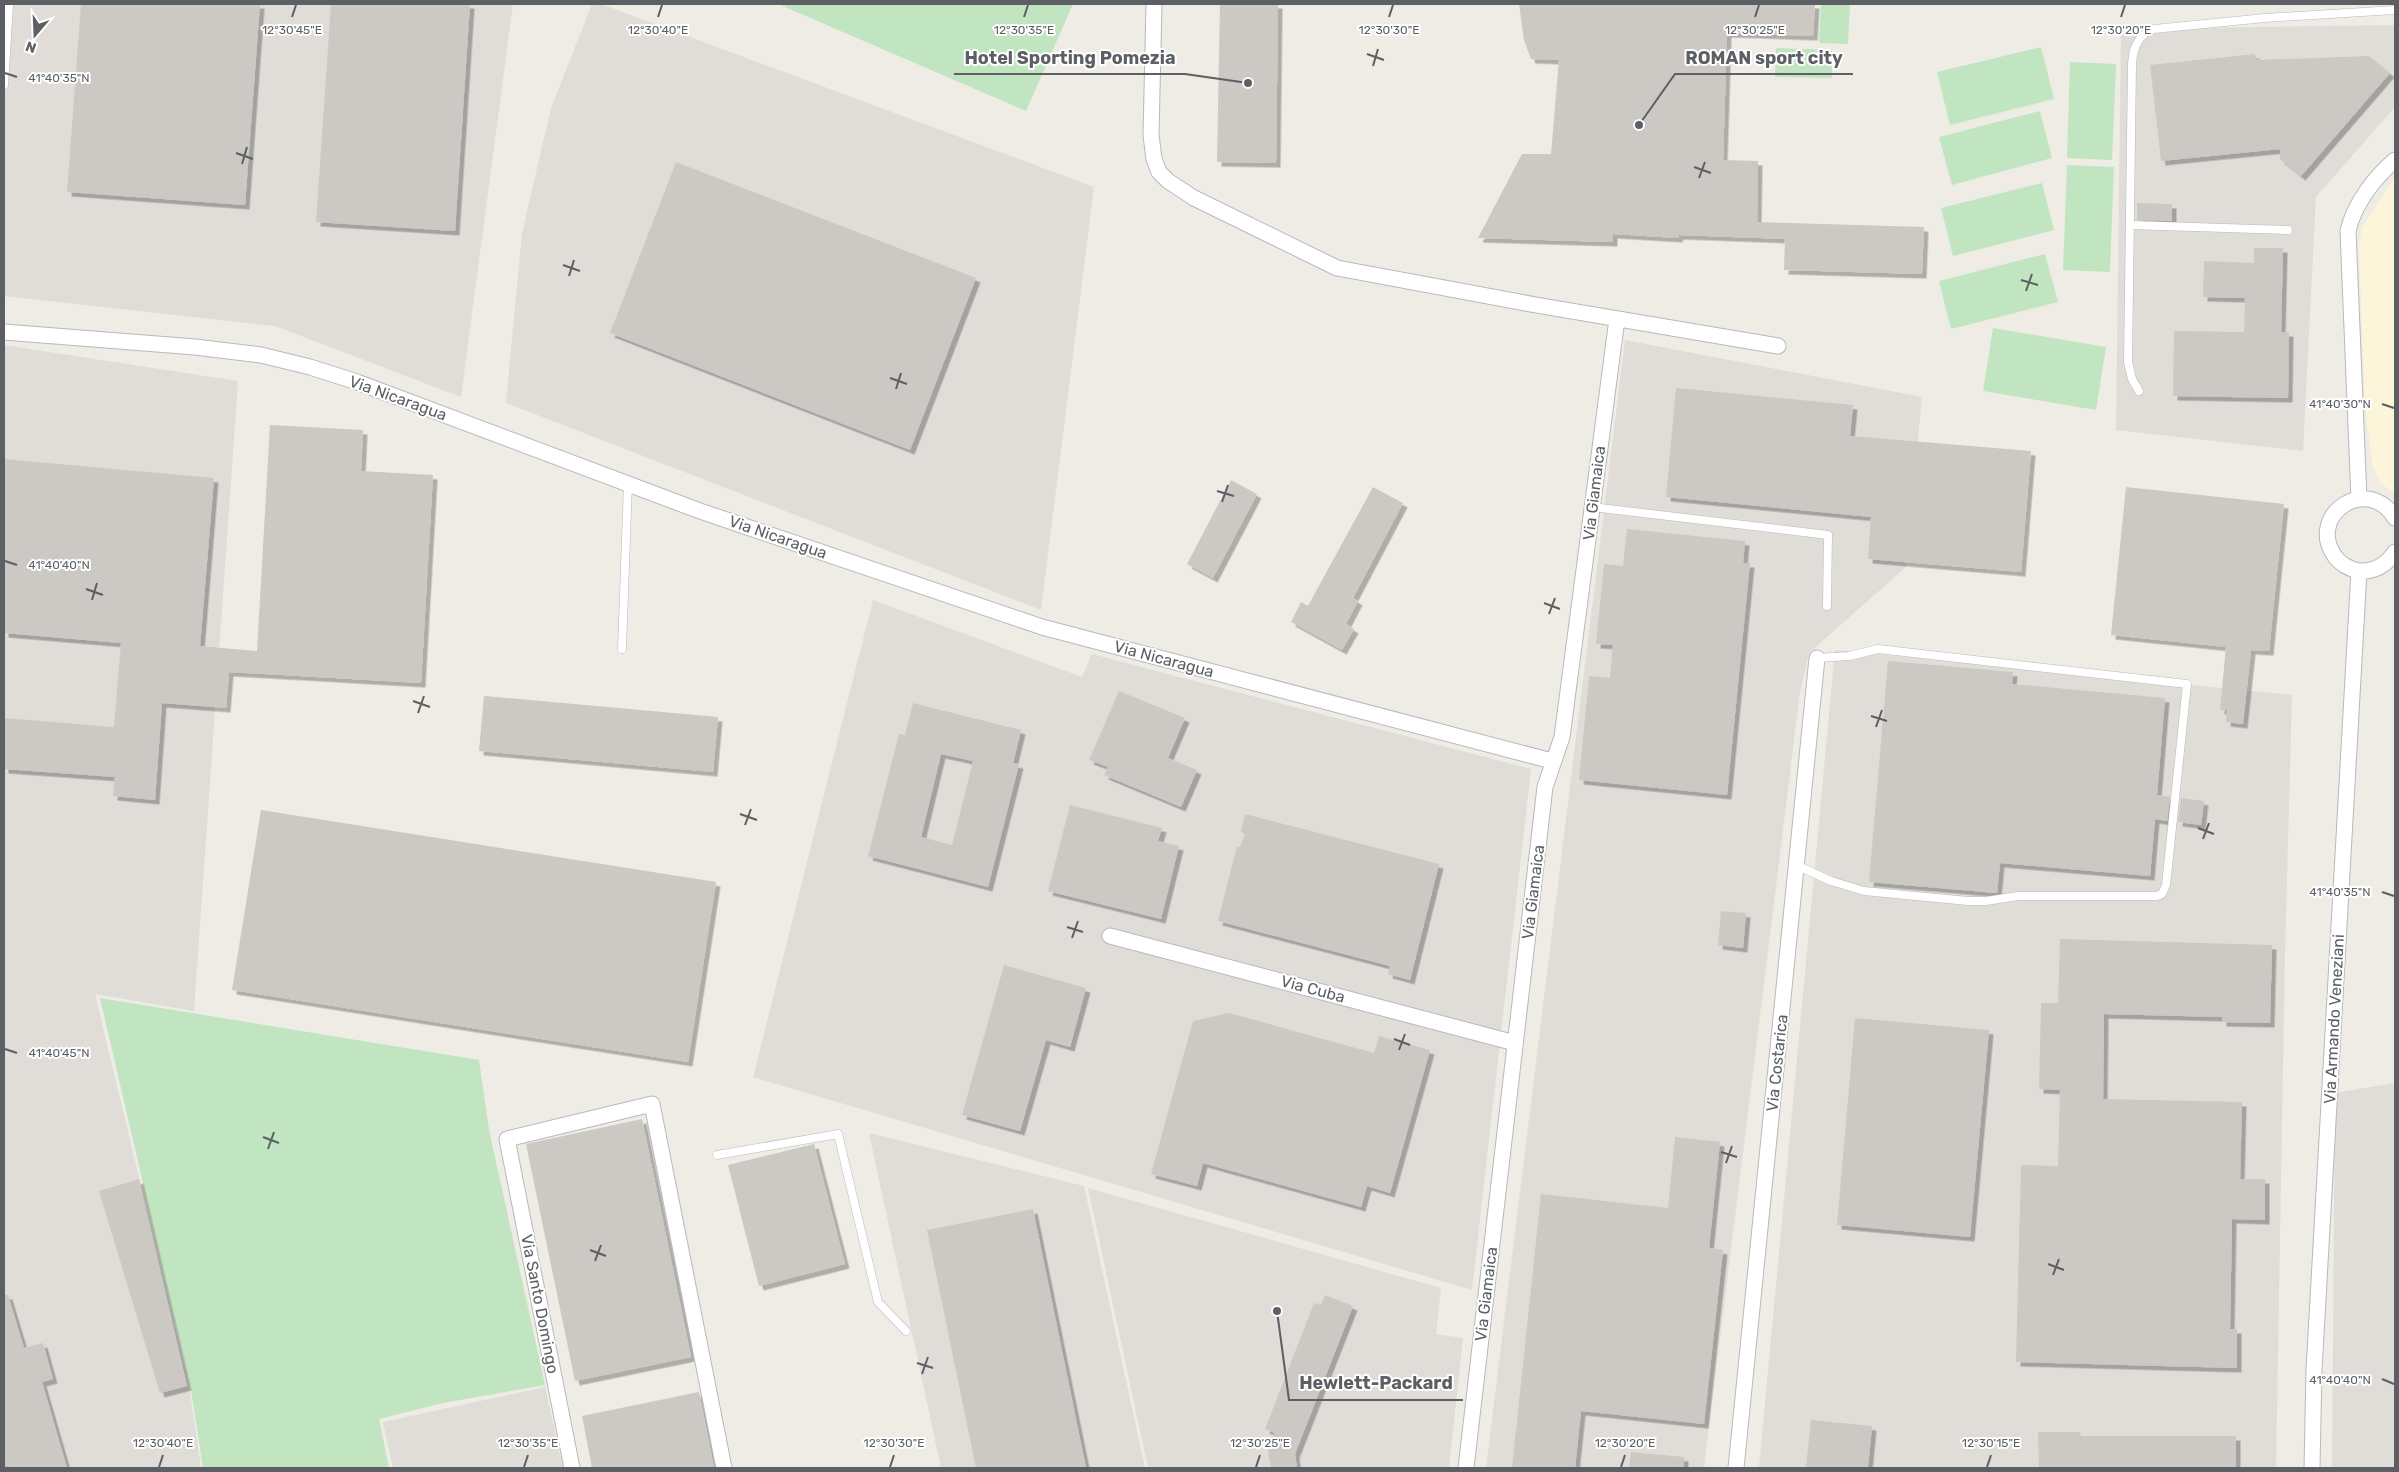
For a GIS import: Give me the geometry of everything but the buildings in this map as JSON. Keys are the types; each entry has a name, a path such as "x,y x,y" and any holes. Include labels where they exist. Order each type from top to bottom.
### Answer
{"street":[{"path":"1154,4 1151,135 1154,160 1159,172 1180,190 1337,268 1778,346"},
{"path":"2358,499 2348,230 2354,213 2371,187 2382,172 2395,160"},
{"name":"Via Giamaica","path":"1466,1468 1545,787 1552,761 1562,737 1617,319"},
{"name":"Via Nicaragua","path":"4,332 195,347 261,355 310,367 357,382 700,511 1042,627 1552,761"},
{"path":"2395,518 2388,508 2378,501 2358,499 2346,503 2333,515 2327,534 2330,547 2337,559 2347,567 2359,570 2378,568 2388,562 2395,552"},
{"name":"Via Armando Veneziani","path":"2312,1468 2315,1350 2359,570"},
{"name":"Via Costarica","path":"1736,1468 1817,658"},
{"name":"Via Cuba","path":"1110,936 1515,1043"},
{"name":"Via Santo Domingo","path":"572,1468 508,1139 652,1104 724,1468"}],"lane":[{"path":"4,85 9,4"},
{"path":"2139,391 2132,379 2128,362 2132,54 2136,44 2146,32 2265,18 2395,10"},
{"path":"2130,225 2288,230"},
{"path":"622,649 628,483"},
{"path":"1592,507 1828,535 1827,606"},
{"path":"1796,865 1820,877 1853,888 1968,901 1986,901 2018,896 2157,896 2162,894 2166,885 2187,684 1878,648 1848,656 1817,658"},
{"path":"717,1155 838,1134 878,1302 906,1331"}],"shaded area":[{"path":"4,4 513,4 461,397 275,326 4,296"},
{"path":"592,4 601,4 1094,187 1041,610 506,403 522,233 551,108"},
{"path":"2395,25 2395,107 2316,197 2303,451 2116,430 2121,29"},
{"path":"2395,177 2395,493 2380,483 2372,463 2365,406 2359,247 2362,228"},
{"path":"1625,340 1922,397 1906,567 1809,653 1800,692 1704,1468 1486,1468"},
{"path":"4,345 238,381 194,1011 95,994 189,1386 201,1468 4,1468"},
{"path":"873,600 1082,677 1092,654 1531,769 1472,1290 753,1077"},
{"path":"1835,650 2292,695 2285,952 2276,1468 1759,1468"},
{"path":"2395,1083 2395,1468 2332,1468 2335,1093"},
{"path":"869,1133 1084,1186 1145,1468 941,1468"},
{"path":"1088,1188 1441,1288 1436,1334 1463,1338 1449,1468 1148,1468"},
{"path":"545,1387 563,1468 393,1468 383,1422"}],"green space":[{"path":"778,4 1073,4 1026,111"},
{"path":"1821,4 1850,4 1848,44 1819,43"},
{"path":"2041,47 2054,99 1950,125 1937,72"},
{"path":"1776,48 1832,50 1832,78 1775,77"},
{"path":"2070,62 2116,64 2112,160 2067,158"},
{"path":"2040,111 2052,158 1952,185 1939,137"},
{"path":"2067,165 2114,167 2110,272 2063,270"},
{"path":"2042,183 2054,230 1953,256 1941,208"},
{"path":"2045,254 2058,302 1951,329 1939,281"},
{"path":"1993,328 2106,347 2096,410 1983,391"},
{"path":"100,998 479,1060 489,1130 545,1385 443,1403 379,1419 389,1468 203,1468 191,1390"}],"place":[{"name":"Hotel Sporting Pomezia","path":"1248,83"},
{"name":"ROMAN sport city","path":"1639,125"},
{"name":"Hewlett-Packard","path":"1277,1311"}]}
